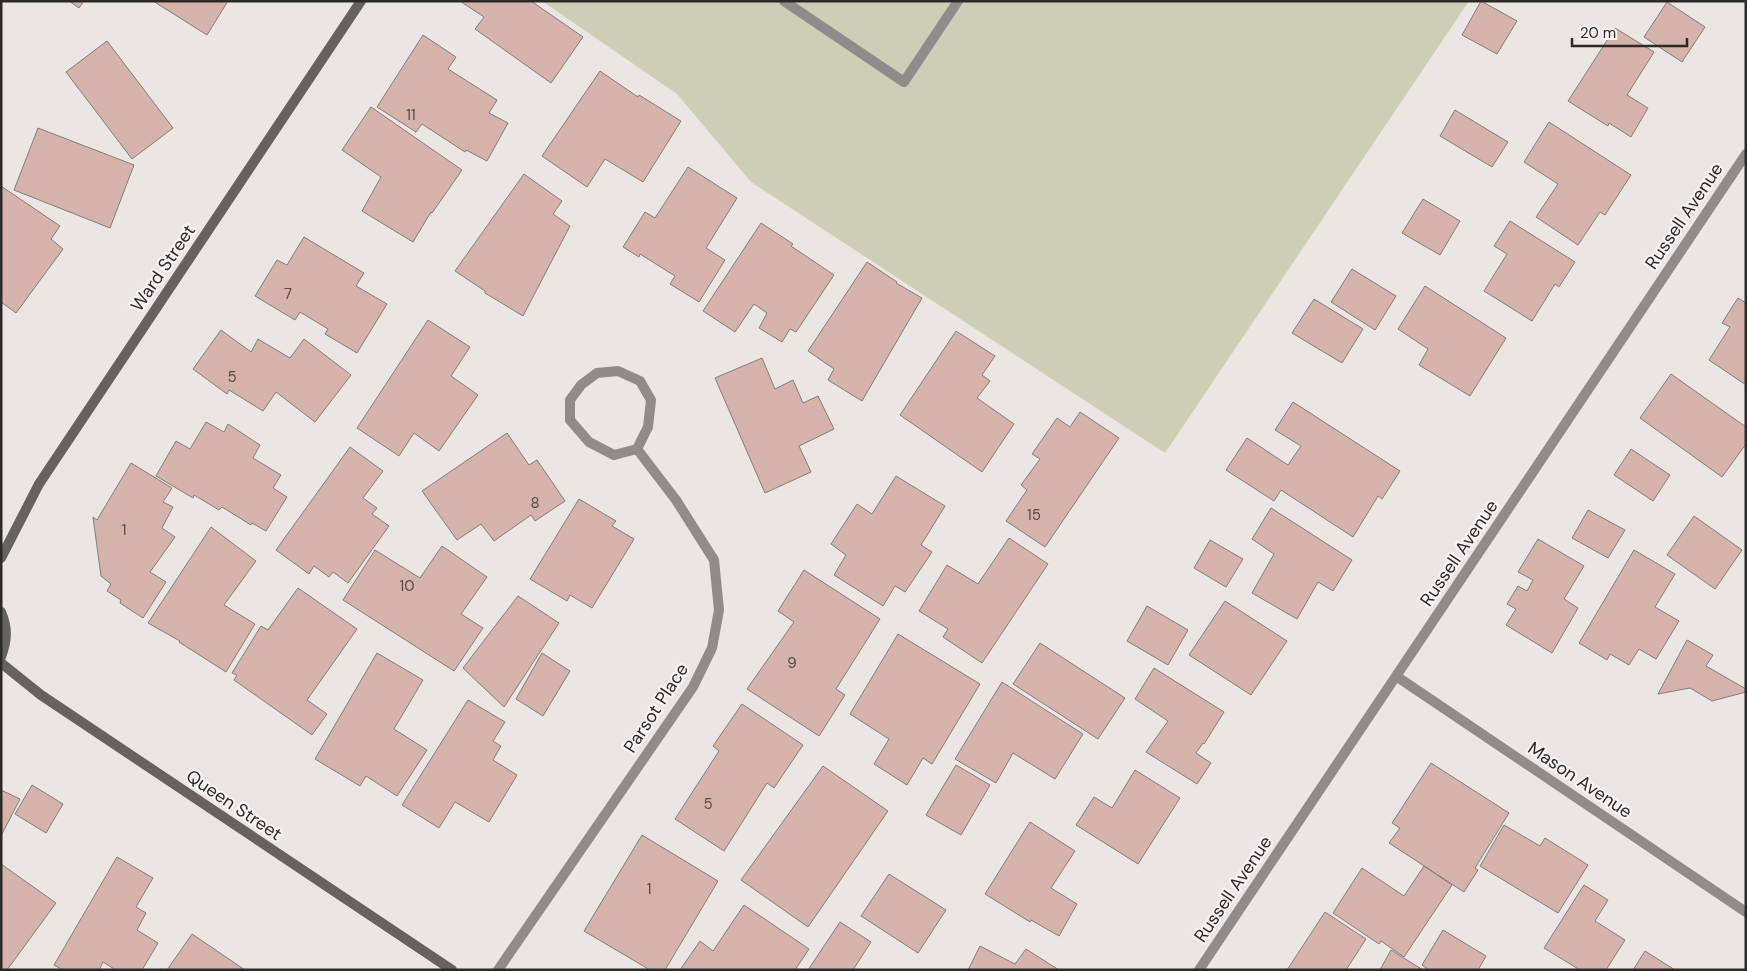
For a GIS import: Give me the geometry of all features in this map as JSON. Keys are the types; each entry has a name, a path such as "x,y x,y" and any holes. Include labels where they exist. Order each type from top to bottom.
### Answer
{"street":[{"name":"Ward Street","path":"1,558 39,484 361,1"},
{"path":"784,1 904,82 958,1"},
{"name":"Russell Avenue","path":"1199,970 1746,154"},
{"path":"618,371 640,381 651,400 648,427 637,449 614,455 589,442 570,420 570,400 581,385 597,374 618,371"},
{"name":"Parsot Place","path":"498,970 693,687 712,648 719,610 714,560 676,500 637,449"},
{"path":"1,612 6,623 6,643 1,657"},
{"name":"Queen Street","path":"1,663 41,695 452,970"},
{"name":"Mason Avenue","path":"1396,676 1746,912"}],"green space":[{"path":"542,1 1469,1 1165,453 751,182 677,94"}],"building":[{"path":"69,1 84,1 79,8"},
{"path":"153,1 228,1 207,35"},
{"path":"460,1 531,1 583,37 551,83 475,29 484,17"},
{"path":"1481,1 1517,21 1497,54 1462,35"},
{"path":"1667,2 1705,27 1682,62 1644,37"},
{"path":"1615,28 1654,52 1627,95 1648,108 1631,137 1609,123 1608,126 1568,101"},
{"path":"423,35 456,57 448,69 497,100 489,113 508,123 487,161 466,150 465,152 422,124 416,132 377,107"},
{"path":"107,41 173,128 132,159 66,72"},
{"path":"600,71 638,97 639,95 681,121 643,182 605,159 587,187 542,156"},
{"path":"371,107 462,170 431,212 413,242 362,211 381,177 342,150"},
{"path":"1455,110 1508,142 1492,167 1440,136"},
{"path":"1549,122 1631,175 1605,215 1600,212 1578,245 1536,217 1558,184 1524,162"},
{"path":"38,128 134,165 110,228 14,190"},
{"path":"688,167 737,198 706,248 725,260 699,302 670,284 675,276 640,254 639,257 623,247 645,212 655,218"},
{"path":"524,174 562,201 553,214 570,226 523,316 485,293 485,291 455,271"},
{"path":"1,186 60,226 51,239 63,249 16,313 1,302"},
{"path":"1423,199 1460,221 1440,255 1402,233"},
{"path":"1510,221 1575,262 1559,287 1555,284 1532,321 1484,291 1507,254 1494,246"},
{"path":"761,223 834,275 796,332 790,329 782,342 759,328 767,313 754,304 735,332 703,311"},
{"path":"304,237 364,273 356,286 387,304 357,353 325,334 328,329 300,312 295,320 255,296 277,260 287,265"},
{"path":"867,262 896,283 922,298 862,401 828,380 834,369 808,351"},
{"path":"1352,269 1396,296 1375,330 1331,302"},
{"path":"1425,286 1506,338 1470,396 1419,365 1428,349 1398,329"},
{"path":"1738,298 1746,303 1746,385 1709,360 1730,327 1722,323"},
{"path":"1314,299 1363,329 1342,363 1292,333"},
{"path":"428,320 470,347 451,376 478,395 439,451 414,433 399,456 357,428"},
{"path":"221,330 251,352 258,339 290,358 304,339 351,375 315,422 276,392 263,411 229,390 227,394 193,369"},
{"path":"956,331 995,356 982,375 990,381 977,398 1014,424 982,472 900,415"},
{"path":"762,358 775,389 793,380 803,403 818,396 834,429 799,446 811,472 765,493 715,378"},
{"path":"1671,374 1746,427 1746,444 1722,477 1640,418"},
{"path":"1293,402 1400,471 1382,499 1378,496 1353,537 1281,490 1274,501 1226,470 1247,438 1288,465 1301,446 1275,430"},
{"path":"1080,412 1119,438 1045,547 1006,521 1027,490 1021,485 1040,459 1032,454 1057,418 1070,427"},
{"path":"206,422 224,432 228,424 260,445 253,458 281,475 273,488 287,497 266,531 252,523 251,525 222,507 219,510 194,495 193,498 156,476 176,441 190,449"},
{"path":"507,433 529,465 537,460 565,501 535,521 531,515 494,541 481,524 457,540 422,491"},
{"path":"350,447 383,471 363,498 377,508 372,514 389,526 348,583 333,572 329,577 314,566 309,574 276,550"},
{"path":"1631,449 1670,475 1653,501 1614,475"},
{"path":"131,463 172,488 163,502 173,507 162,528 175,537 150,572 166,582 143,618 120,603 121,600 107,591 111,584 101,576 93,517 97,520"},
{"path":"896,476 945,506 921,545 932,552 905,592 895,586 883,606 834,575 846,555 831,544 857,504 872,514"},
{"path":"579,499 616,521 612,526 634,539 592,608 570,595 567,601 530,579"},
{"path":"1271,508 1352,560 1333,591 1318,582 1297,619 1252,593 1274,554 1252,539"},
{"path":"1588,510 1625,530 1608,558 1572,538"},
{"path":"1694,516 1742,550 1715,589 1667,555"},
{"path":"211,527 256,561 224,605 255,624 226,672 180,641 148,623"},
{"path":"1009,538 1048,564 982,663 943,637 948,629 919,611 947,565 978,584"},
{"path":"1538,539 1584,566 1564,599 1578,608 1552,653 1506,625 1516,609 1507,604 1518,586 1527,591 1533,580 1518,572"},
{"path":"1210,540 1243,559 1226,587 1194,568"},
{"path":"442,546 487,577 461,614 483,628 454,671 343,600 375,550 420,578"},
{"path":"1634,550 1675,574 1655,607 1679,621 1656,659 1639,649 1629,665 1610,654 1607,660 1579,643"},
{"path":"804,570 880,619 836,689 845,695 819,736 747,689 794,622 778,611"},
{"path":"298,588 357,629 307,700 327,714 312,735 234,680 237,675 232,673 261,626 268,630"},
{"path":"518,596 559,623 504,707 463,668"},
{"path":"1225,601 1287,641 1251,695 1189,655"},
{"path":"1147,606 1188,630 1168,665 1127,641"},
{"path":"898,634 980,684 932,764 923,758 907,785 874,764 889,739 850,714"},
{"path":"1687,640 1713,655 1706,666 1746,689 1746,692 1712,701 1690,688 1658,694"},
{"path":"1040,643 1125,698 1098,739 1013,684"},
{"path":"377,653 423,680 394,729 427,750 397,796 366,776 360,786 315,759"},
{"path":"542,653 570,671 543,716 516,699"},
{"path":"1154,668 1224,712 1204,744 1196,753 1211,763 1197,784 1146,752 1168,721 1135,699"},
{"path":"1002,682 1083,734 1055,779 1013,753 996,783 955,759"},
{"path":"468,700 505,722 493,741 501,746 493,760 517,775 489,822 455,802 439,828 402,805"},
{"path":"742,704 803,745 774,788 767,783 724,851 675,819 719,751 713,746"},
{"path":"1431,763 1509,813 1475,868 1478,870 1464,892 1389,843 1400,828 1392,823"},
{"path":"956,765 990,785 961,835 926,815"},
{"path":"823,766 888,811 808,927 741,880"},
{"path":"1135,770 1180,798 1138,864 1076,825 1094,797 1112,808"},
{"path":"32,785 63,804 46,833 15,814"},
{"path":"1,790 20,799 1,836"},
{"path":"1030,822 1075,851 1051,888 1077,904 1059,936 1031,920 1030,922 985,894"},
{"path":"1504,825 1540,846 1545,838 1588,865 1558,913 1480,866"},
{"path":"642,835 718,881 665,970 650,970 584,931"},
{"path":"117,857 153,878 136,907 146,913 137,930 158,943 142,970 116,970 103,962 99,970 63,970 54,965"},
{"path":"1,864 56,903 7,970 1,970"},
{"path":"1424,866 1452,885 1404,957 1381,941 1379,944 1333,913 1362,868 1404,896"},
{"path":"889,874 946,910 918,953 861,916"},
{"path":"1584,885 1608,900 1595,921 1625,940 1606,970 1580,970 1544,948"},
{"path":"744,905 809,949 795,970 680,970 700,941 713,951"},
{"path":"1325,912 1366,939 1346,970 1287,970"},
{"path":"840,922 871,942 853,970 808,970"},
{"path":"1443,930 1486,956 1478,970 1429,970 1422,965"},
{"path":"192,934 245,970 167,970"},
{"path":"980,946 1015,964 1026,949 1059,970 968,970"},
{"path":"1391,950 1423,970 1380,970"},
{"path":"1645,951 1675,970 1633,970"}]}
